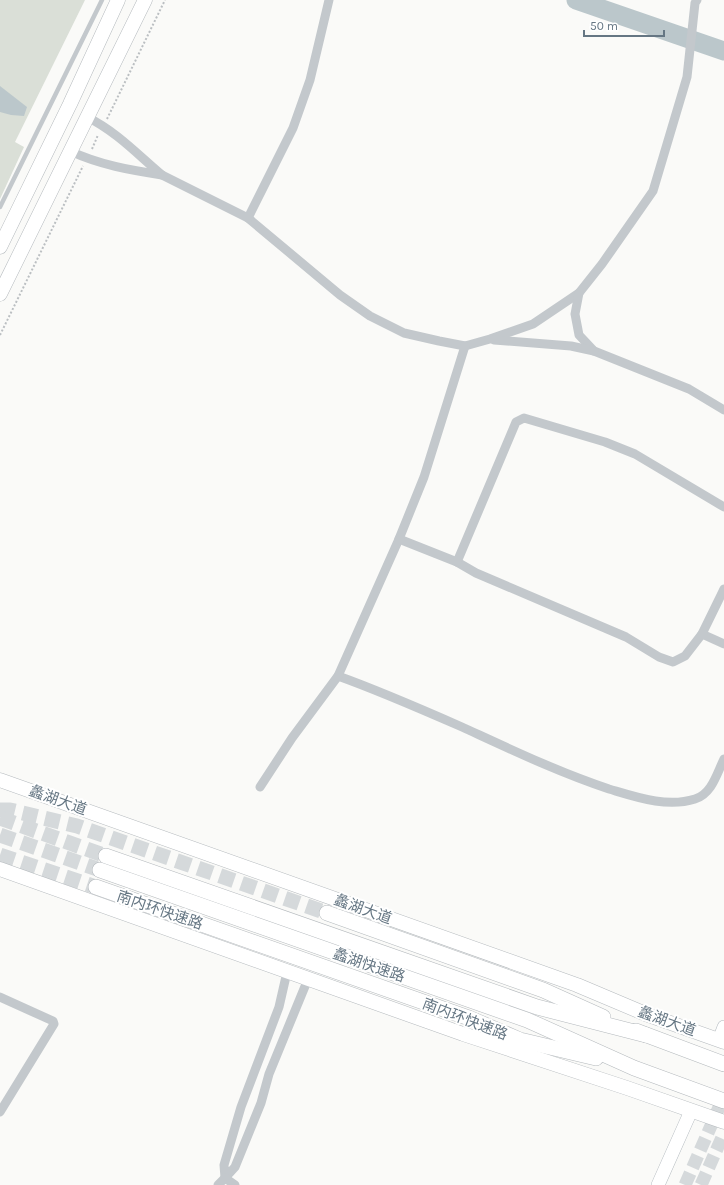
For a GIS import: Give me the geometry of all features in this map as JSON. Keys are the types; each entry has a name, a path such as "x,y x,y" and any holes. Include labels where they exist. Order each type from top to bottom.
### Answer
{"highway":[{"name":"蠡湖快速路","path":"106,856 537,1007 646,1035"},
{"name":"蠡湖快速路","path":"100,870 527,1020 634,1068"},
{"name":"南内环快速路","path":"96,887 462,1016 520,1040 634,1068"},
{"path":"327,913 543,990 646,1035 724,1064"},
{"path":"634,1068 724,1101"}],"main road":[{"path":"0,247 67,110 118,0"},
{"path":"0,294 144,0"},
{"name":"蠡湖大道","path":"0,780 577,985 648,1015 721,1041"},
{"path":"0,869 463,1034 627,1088 724,1122"},
{"path":"721,1041 724,1027"},
{"path":"658,1185 691,1111"}],"street":[{"path":"248,218 293,128 310,80 329,0"},
{"path":"87,117 103,125 121,138 162,175 248,218 340,294 370,316 404,333 465,346 533,324 579,293 602,264 653,191 687,77 696,2"},
{"path":"70,151 87,159 106,165 162,175"},
{"path":"579,293 575,314 579,335 594,351"},
{"path":"490,339 571,346 594,351 689,389 724,410"},
{"path":"260,787 292,738 338,676 399,539 424,477 465,346"},
{"path":"457,562 516,422 524,418 605,442 635,454 724,506"},
{"path":"399,539 457,562 476,573 626,637 659,657 673,662 685,656 702,634 724,588"},
{"path":"702,634 724,644"},
{"path":"338,676 372,688 562,773 640,799 678,803 697,799 710,788 724,759"},
{"path":"225,1178 224,1165 235,1128 279,1007 287,972"},
{"path":"218,1185 235,1167 261,1103 269,1074 308,979"},
{"path":"0,997 53,1020 54,1024 0,1112"},
{"path":"225,1178 235,1185"}],"lane":[{"path":"0,207 102,0"}],"shaded area":[{"path":"0,0 85,0 15,142 24,147 0,199"},
{"path":"0,86 27,107 24,116 0,112"}],"waterway":[{"path":"576,0 724,51"}],"tunnel":[{"path":"0,810 10,810 77,826 327,913"},
{"path":"0,818 106,856"},
{"path":"0,835 100,870"},
{"path":"0,855 96,887"},
{"path":"685,1185 724,1096"},
{"path":"701,1185 724,1133"}]}
